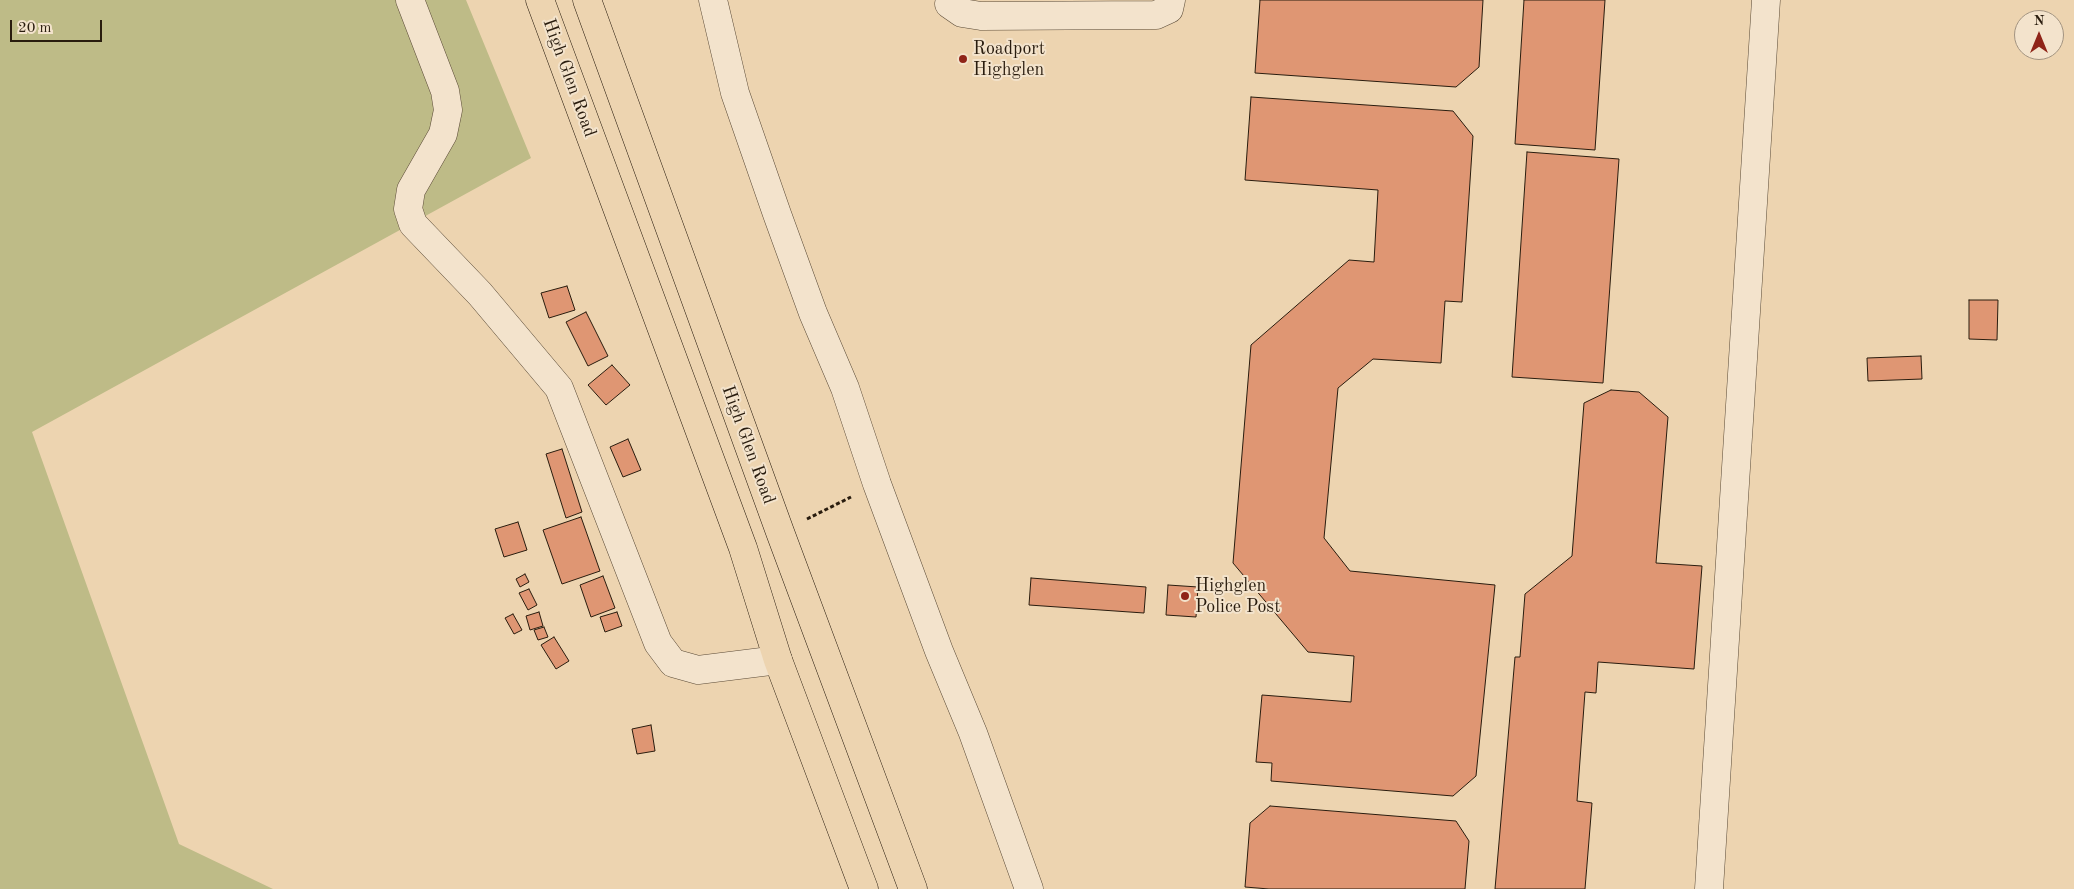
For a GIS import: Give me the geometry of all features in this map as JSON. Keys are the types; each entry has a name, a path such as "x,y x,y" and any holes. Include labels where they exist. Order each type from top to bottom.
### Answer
{"main road":[{"name":"High Glen Road","path":"540,0 742,548 778,660 864,889"},
{"name":"High Glen Road","path":"587,0 912,889"}],"lane":[{"path":"410,0 445,91 448,110 443,134 411,190 408,209 413,224 480,294 559,388 658,643 673,663 698,670 778,660"},
{"path":"713,0 735,94 813,313 846,388 877,484 939,651 973,733 1028,889"},
{"path":"950,0 949,4 962,13 981,16 1156,16 1168,9 1171,0"},
{"path":"1709,889 1766,0"}],"path":[{"path":"780,532 877,484"}],"shaded area":[{"path":"0,0 466,0 531,158 32,432 179,844 273,889 0,889"}],"building":[{"path":"1260,0 1483,0 1479,67 1456,87 1255,73"},
{"path":"1524,0 1605,0 1595,150 1515,144"},
{"path":"1251,97 1453,111 1473,136 1462,302 1445,301 1441,363 1373,359 1338,388 1324,538 1350,571 1495,585 1476,776 1453,796 1271,781 1272,763 1256,762 1262,695 1351,702 1354,656 1308,652 1233,563 1251,345 1349,260 1374,262 1378,190 1245,180"},
{"path":"1527,152 1619,159 1603,383 1512,377"},
{"path":"567,286 575,310 549,318 541,293"},
{"path":"1969,300 1998,300 1997,340 1969,339"},
{"path":"586,312 608,356 588,366 566,322"},
{"path":"1921,356 1922,379 1868,381 1867,358"},
{"path":"612,365 630,385 606,405 588,385"},
{"path":"1611,390 1639,392 1668,417 1656,563 1702,566 1694,669 1598,662 1596,693 1585,692 1577,801 1592,803 1585,889 1495,889 1515,657 1520,657 1525,594 1572,556 1584,403"},
{"path":"628,439 641,470 623,477 610,447"},
{"path":"562,449 582,512 566,518 546,454"},
{"path":"581,517 600,571 562,584 543,530"},
{"path":"518,522 527,550 504,557 495,529"},
{"path":"525,574 529,582 520,587 516,579"},
{"path":"603,576 615,608 591,617 580,585"},
{"path":"1031,578 1146,587 1144,613 1029,605"},
{"path":"1168,585 1198,587 1196,617 1166,615"},
{"path":"529,589 537,605 528,610 519,593"},
{"path":"539,612 543,626 530,630 526,616"},
{"path":"617,612 622,626 605,632 600,617"},
{"path":"513,614 522,630 514,634 505,618"},
{"path":"544,627 548,637 538,640 534,630"},
{"path":"554,637 569,661 556,669 541,645"},
{"path":"651,725 655,751 637,754 632,729"},
{"path":"1270,806 1456,821 1469,841 1465,889 1269,889 1245,887 1250,823"}],"place":[{"name":"Roadport Highglen","path":"963,59"},
{"name":"Highglen Police Post","path":"1185,596"}]}
